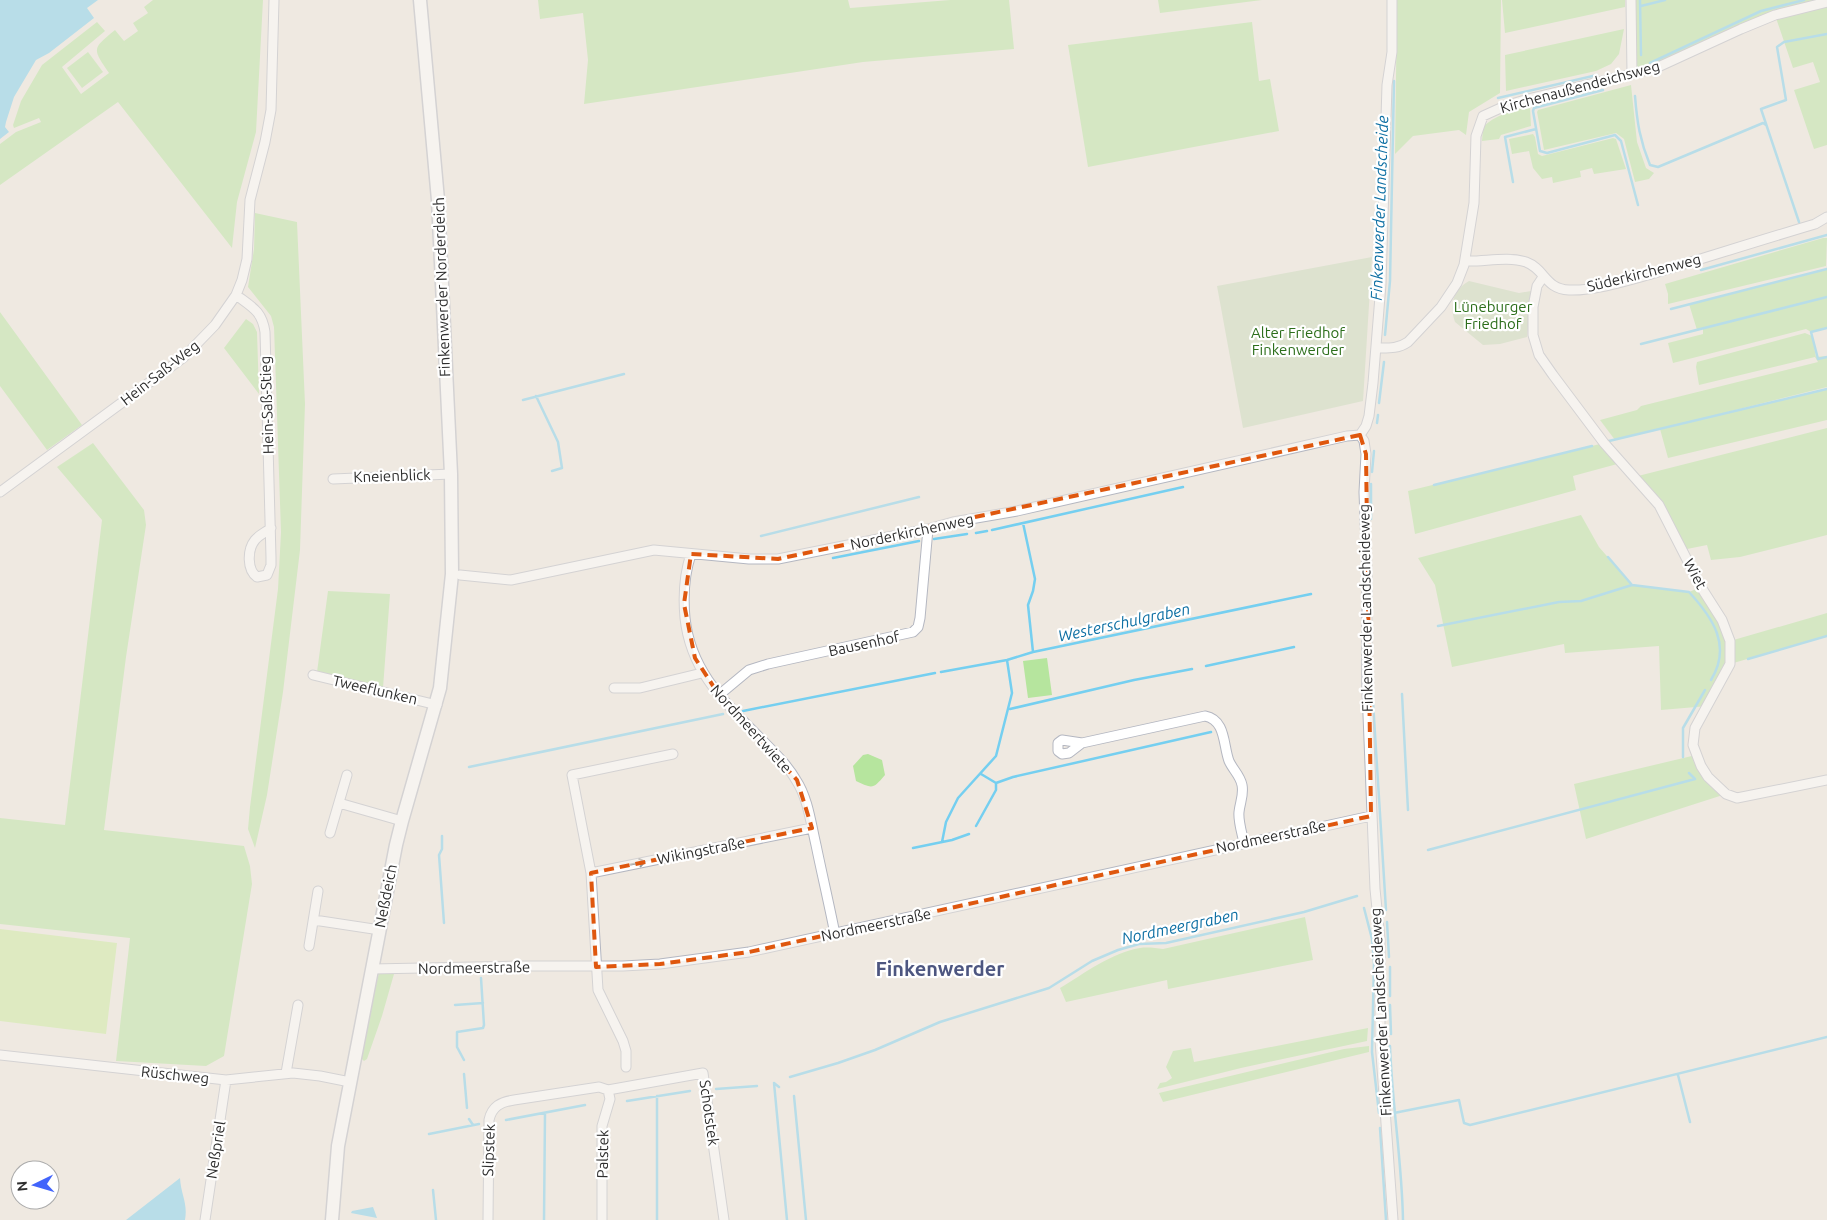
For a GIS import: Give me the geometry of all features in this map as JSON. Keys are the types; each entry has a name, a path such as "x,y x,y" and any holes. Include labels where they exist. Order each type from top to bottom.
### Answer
{"street":[{"name":"Hein-Saß-Weg","path":"0,492 184,357 215,325 236,295 247,259 250,200 271,110 274,0"},
{"name":"Finkenwerder Norderdeich","path":"420,0 438,200 456,575"},
{"path":"1360,435 1366,426 1368,416 1381,284 1387,85 1392,52 1392,0"},
{"path":"1631,0 1632,74"},
{"name":"Kirchenaußendeichsweg","path":"1376,348 1392,348 1402,346 1408,342 1441,307 1457,283 1465,261 1474,203 1476,136 1483,116 1505,106 1532,98 1656,68 1775,15 1827,2"},
{"name":"Süderkirchenweg","path":"1465,261 1509,260 1525,262 1534,266 1554,287 1562,290 1579,290 1606,285 1696,261 1815,224 1827,217"},
{"name":"Wiet","path":"1544,277 1537,286 1533,307 1534,335 1539,354 1604,442 1659,505 1701,587 1722,620 1730,641 1730,664 1695,728 1693,745 1701,766 1716,786 1726,794 1737,798 1827,780"},
{"name":"Hein-Saß-Stieg","path":"236,295 259,313 264,326 271,528 270,570 265,577 257,577 250,566 252,545 257,538 271,528"},
{"name":"Norderkirchenweg","path":"456,575 511,580 654,550 748,559 778,559 928,529 953,522 1036,507 1347,436 1360,435"},
{"name":"Finkenwerder Landscheideweg","path":"1360,435 1364,442 1366,454 1364,492 1367,572 1366,690 1375,889 1380,939 1380,1040 1393,1220"},
{"name":"Kneienblick","path":"333,479 451,474"},
{"name":"Bausenhof","path":"719,695 749,670 768,664 913,632 918,627 920,618 928,529"},
{"name":"Nordmeertwiete","path":"691,554 686,568 684,604 689,640 702,673 719,695 783,761 797,780 805,800 812,828 835,934"},
{"name":"Neßdeich","path":"332,1220 338,1146 350,1082 402,820 437,704 456,575"},
{"path":"614,688 640,688 702,673"},
{"name":"Tweeflunken","path":"313,675 437,704"},
{"path":"1082,743 1205,716 1212,717 1220,726 1230,762 1239,774 1243,786 1243,798 1239,812 1244,843"},
{"path":"626,1067 626,1051 598,990 591,873 572,774 673,754"},
{"path":"330,833 347,775"},
{"path":"338,803 402,820"},
{"name":"Nordmeerstraße","path":"372,970 519,966 596,967 660,964 749,952 1371,816"},
{"name":"Wikingstraße","path":"591,873 812,828"},
{"path":"309,946 318,891"},
{"path":"314,920 380,930"},
{"path":"286,1073 298,1004"},
{"name":"Rüschweg","path":"0,1055 226,1080 261,1078 286,1073 308,1074 350,1082"},
{"name":"Schotstek","path":"608,1090 703,1073 724,1220"},
{"name":"Neßpriel","path":"205,1220 226,1080"},
{"name":"Slipstek","path":"488,1220 489,1120 490,1114 496,1106 503,1102 600,1087 608,1090"},
{"name":"Palstek","path":"602,1220 602,1126 610,1099 608,1090"}],"highlighted area":[{"path":"1360,435 1366,454 1371,816 749,952 660,964 596,967 591,873 812,828 797,780 719,695 695,658 684,604 691,554 778,559"}],"green space":[{"path":"153,0 263,0 256,132 237,202 232,248 118,102 0,185 0,144 16,132 41,122 39,118 14,128 13,125 21,101 42,65 97,22 105,31 62,67 81,94 109,73 97,53 97,49 102,41 115,30 124,41 138,31 133,23 148,13 144,7"},
{"path":"538,0 848,0 850,8 950,0 1009,0 1014,49 863,62 584,104 588,60 583,13 540,19"},
{"path":"1158,0 1262,0 1160,13"},
{"path":"1397,0 1501,0 1500,93 1469,112 1466,135 1459,130 1413,136 1395,154"},
{"path":"1502,0 1625,0 1625,7 1505,33"},
{"path":"1631,0 1827,0 1827,145 1814,149 1794,90 1820,82 1813,62 1793,68 1775,15 1632,74"},
{"path":"1252,22 1259,81 1270,79 1279,131 1088,167 1068,45"},
{"path":"1624,29 1619,54 1611,64 1596,71 1506,91 1505,55"},
{"path":"88,52 103,72 82,88 67,68"},
{"path":"1631,85 1637,142 1646,168 1654,173 1649,179 1635,182 1624,139 1616,133 1544,150 1538,110"},
{"path":"1530,106 1531,126 1501,135 1499,139 1482,141 1483,127 1493,119"},
{"path":"1533,134 1538,154 1542,156 1613,138 1616,139 1626,169 1594,174 1592,168 1580,171 1581,177 1553,183 1552,177 1542,179 1533,168 1529,151 1512,154 1509,139"},
{"path":"255,213 297,222 305,404 300,550 283,692 267,795 255,848 248,829 278,589 281,532 274,327 271,316 248,287 254,249"},
{"path":"1827,238 1826,266 1668,304 1665,284"},
{"name":"Alter Friedhof Finkenwerder","path":"1372,257 1363,401 1243,428 1217,286"},
{"path":"1827,269 1827,328 1811,332 1806,329 1673,363 1668,343 1703,334 1703,328 1697,330 1689,304"},
{"name":"Lüneburger Friedhof","path":"1469,281 1519,293 1531,291 1527,337 1500,344 1483,345 1455,322 1452,310 1454,298 1459,289"},
{"path":"0,312 82,425 47,450 0,386"},
{"path":"246,319 253,324 257,332 259,394 224,348"},
{"path":"1805,333 1812,336 1816,357 1827,356 1827,387 1712,416 1827,389 1827,420 1668,458 1660,429 1615,440 1600,420 1637,410 1641,406 1818,362 1815,357 1699,385 1697,362"},
{"path":"1827,428 1827,535 1740,557 1711,560 1707,545 1682,550 1659,505 1634,477"},
{"path":"93,443 144,510 146,525 126,657 104,830 244,846 250,866 252,884 224,1056 206,1066 116,1061 130,938 0,924 0,818 65,825 102,520 57,467"},
{"path":"1604,443 1621,463 1573,476 1576,490 1415,534 1408,491"},
{"path":"1581,515 1599,547 1632,585 1689,592 1701,587 1730,641 1827,613 1827,636 1730,664 1708,706 1661,710 1659,646 1565,653 1564,644 1452,667 1435,585 1418,558"},
{"path":"328,591 390,594 383,688 317,672"},
{"path":"1047,658 1052,695 1028,698 1023,661"},
{"path":"868,754 882,760 885,775 878,783 872,786 856,781 853,766 863,755"},
{"path":"1696,755 1726,794 1586,839 1574,784"},
{"path":"1305,917 1313,960 1168,989 1167,980 1066,1002 1060,988 1098,964 1129,951 1143,948 1163,949"},
{"path":"0,929 117,943 106,1034 0,1021"},
{"path":"379,973 394,974 382,1016 367,1059 364,1061 361,1058 363,1040"},
{"path":"1368,1028 1367,1041 1241,1068 1157,1089 1160,1083 1172,1078 1166,1067 1173,1051 1191,1048 1194,1062"},
{"path":"1369,1046 1369,1052 1163,1102 1159,1093 1344,1049"}],"water":[{"path":"0,0 98,0 87,8 94,18 49,53 36,60 14,97 5,127 9,132 0,139"},
{"path":"180,1178 186,1209 185,1220 126,1220"},
{"path":"373,1207 377,1218 351,1213 352,1211"}],"waterway":[{"path":"1640,0 1641,55"},
{"path":"1641,6 1665,0"},
{"path":"1650,63 1761,11 1804,0"},
{"path":"1799,222 1761,109 1786,100 1777,47 1784,42 1827,34"},
{"path":"1498,98 1597,75"},
{"name":"Finkenwerder Landscheide","path":"1385,335 1390,281 1394,81"},
{"path":"1603,90 1534,108 1540,151 1547,153 1615,135 1621,141 1638,205"},
{"path":"1635,96 1641,139 1650,165 1658,167 1763,123 1766,125"},
{"path":"1513,182 1505,137 1536,129"},
{"path":"1701,270 1827,235"},
{"path":"1671,309 1827,269"},
{"path":"1641,344 1827,297"},
{"path":"1827,328 1811,332 1818,359 1827,357"},
{"name":"Finkenwerder Landscheide","path":"1379,403 1384,362"},
{"path":"523,400 624,374"},
{"path":"1609,441 1827,389"},
{"path":"536,396 558,442 562,468 552,471"},
{"name":"Finkenwerder Landscheide","path":"1377,423 1378,415"},
{"path":"1434,485 1592,446"},
{"name":"Finkenwerder Landscheide","path":"1372,472 1374,451"},
{"name":"Finkenwerder Landscheide","path":"1371,484 1371,519"},
{"path":"992,530 1183,487"},
{"path":"761,536 919,497"},
{"path":"1023,523 1035,579 1028,605 1033,652"},
{"path":"976,533 987,531"},
{"path":"934,539 967,534"},
{"path":"833,558 919,541"},
{"path":"1608,557 1632,585 1689,592 1698,602 1712,622 1720,644 1720,656 1711,680"},
{"path":"1438,626 1559,602 1581,601 1632,585"},
{"name":"Westerschulgraben","path":"941,672 1007,660 1033,652 1311,594"},
{"path":"1748,659 1827,636"},
{"path":"1206,666 1294,647"},
{"path":"942,842 946,822 958,798 996,756 1012,693 1007,660"},
{"path":"1010,709 1134,680 1192,669"},
{"name":"Westerschulgraben","path":"743,711 935,673"},
{"path":"1683,757 1683,728 1705,690"},
{"path":"1402,694 1408,810"},
{"name":"Finkenwerder Landscheide","path":"1373,702 1386,910"},
{"path":"469,767 723,714"},
{"path":"996,783 1013,777 1211,732"},
{"path":"1428,850 1695,779 1689,773"},
{"path":"976,826 996,790 996,783 981,774"},
{"path":"913,848 952,840 969,834"},
{"path":"442,836 442,849 439,855 444,923"},
{"name":"Nordmeergraben","path":"790,1077 875,1050 940,1022 1049,988 1092,961 1118,950 1139,944 1166,943 1304,912 1357,896"},
{"path":"1364,908 1372,939 1374,963 1372,1052 1379,1113"},
{"path":"1387,922 1389,957"},
{"path":"1390,967 1390,996"},
{"path":"464,1060 457,1047 457,1032 483,1028 481,978"},
{"path":"455,1005 483,1003"},
{"path":"1390,1005 1391,1034"},
{"path":"1394,1113 1459,1100 1464,1123 1470,1125 1827,1037"},
{"path":"1390,1046 1403,1220"},
{"path":"464,1074 467,1108"},
{"path":"1678,1075 1690,1122"},
{"path":"774,1083 787,1220"},
{"name":"Nordmeergraben","path":"774,1083 779,1087"},
{"name":"Nordmeergraben","path":"716,1089 757,1086"},
{"name":"Nordmeergraben","path":"627,1101 690,1091"},
{"path":"657,1096 657,1220"},
{"path":"794,1096 806,1220"},
{"name":"Nordmeergraben","path":"506,1120 585,1105"},
{"path":"544,1220 545,1113"},
{"name":"Nordmeergraben","path":"469,1119 473,1125"},
{"path":"429,1134 479,1124"},
{"path":"1380,1128 1386,1220"},
{"path":"433,1190 436,1220"}],"district":[{"name":"Finkenwerder","path":"940,969"}]}
